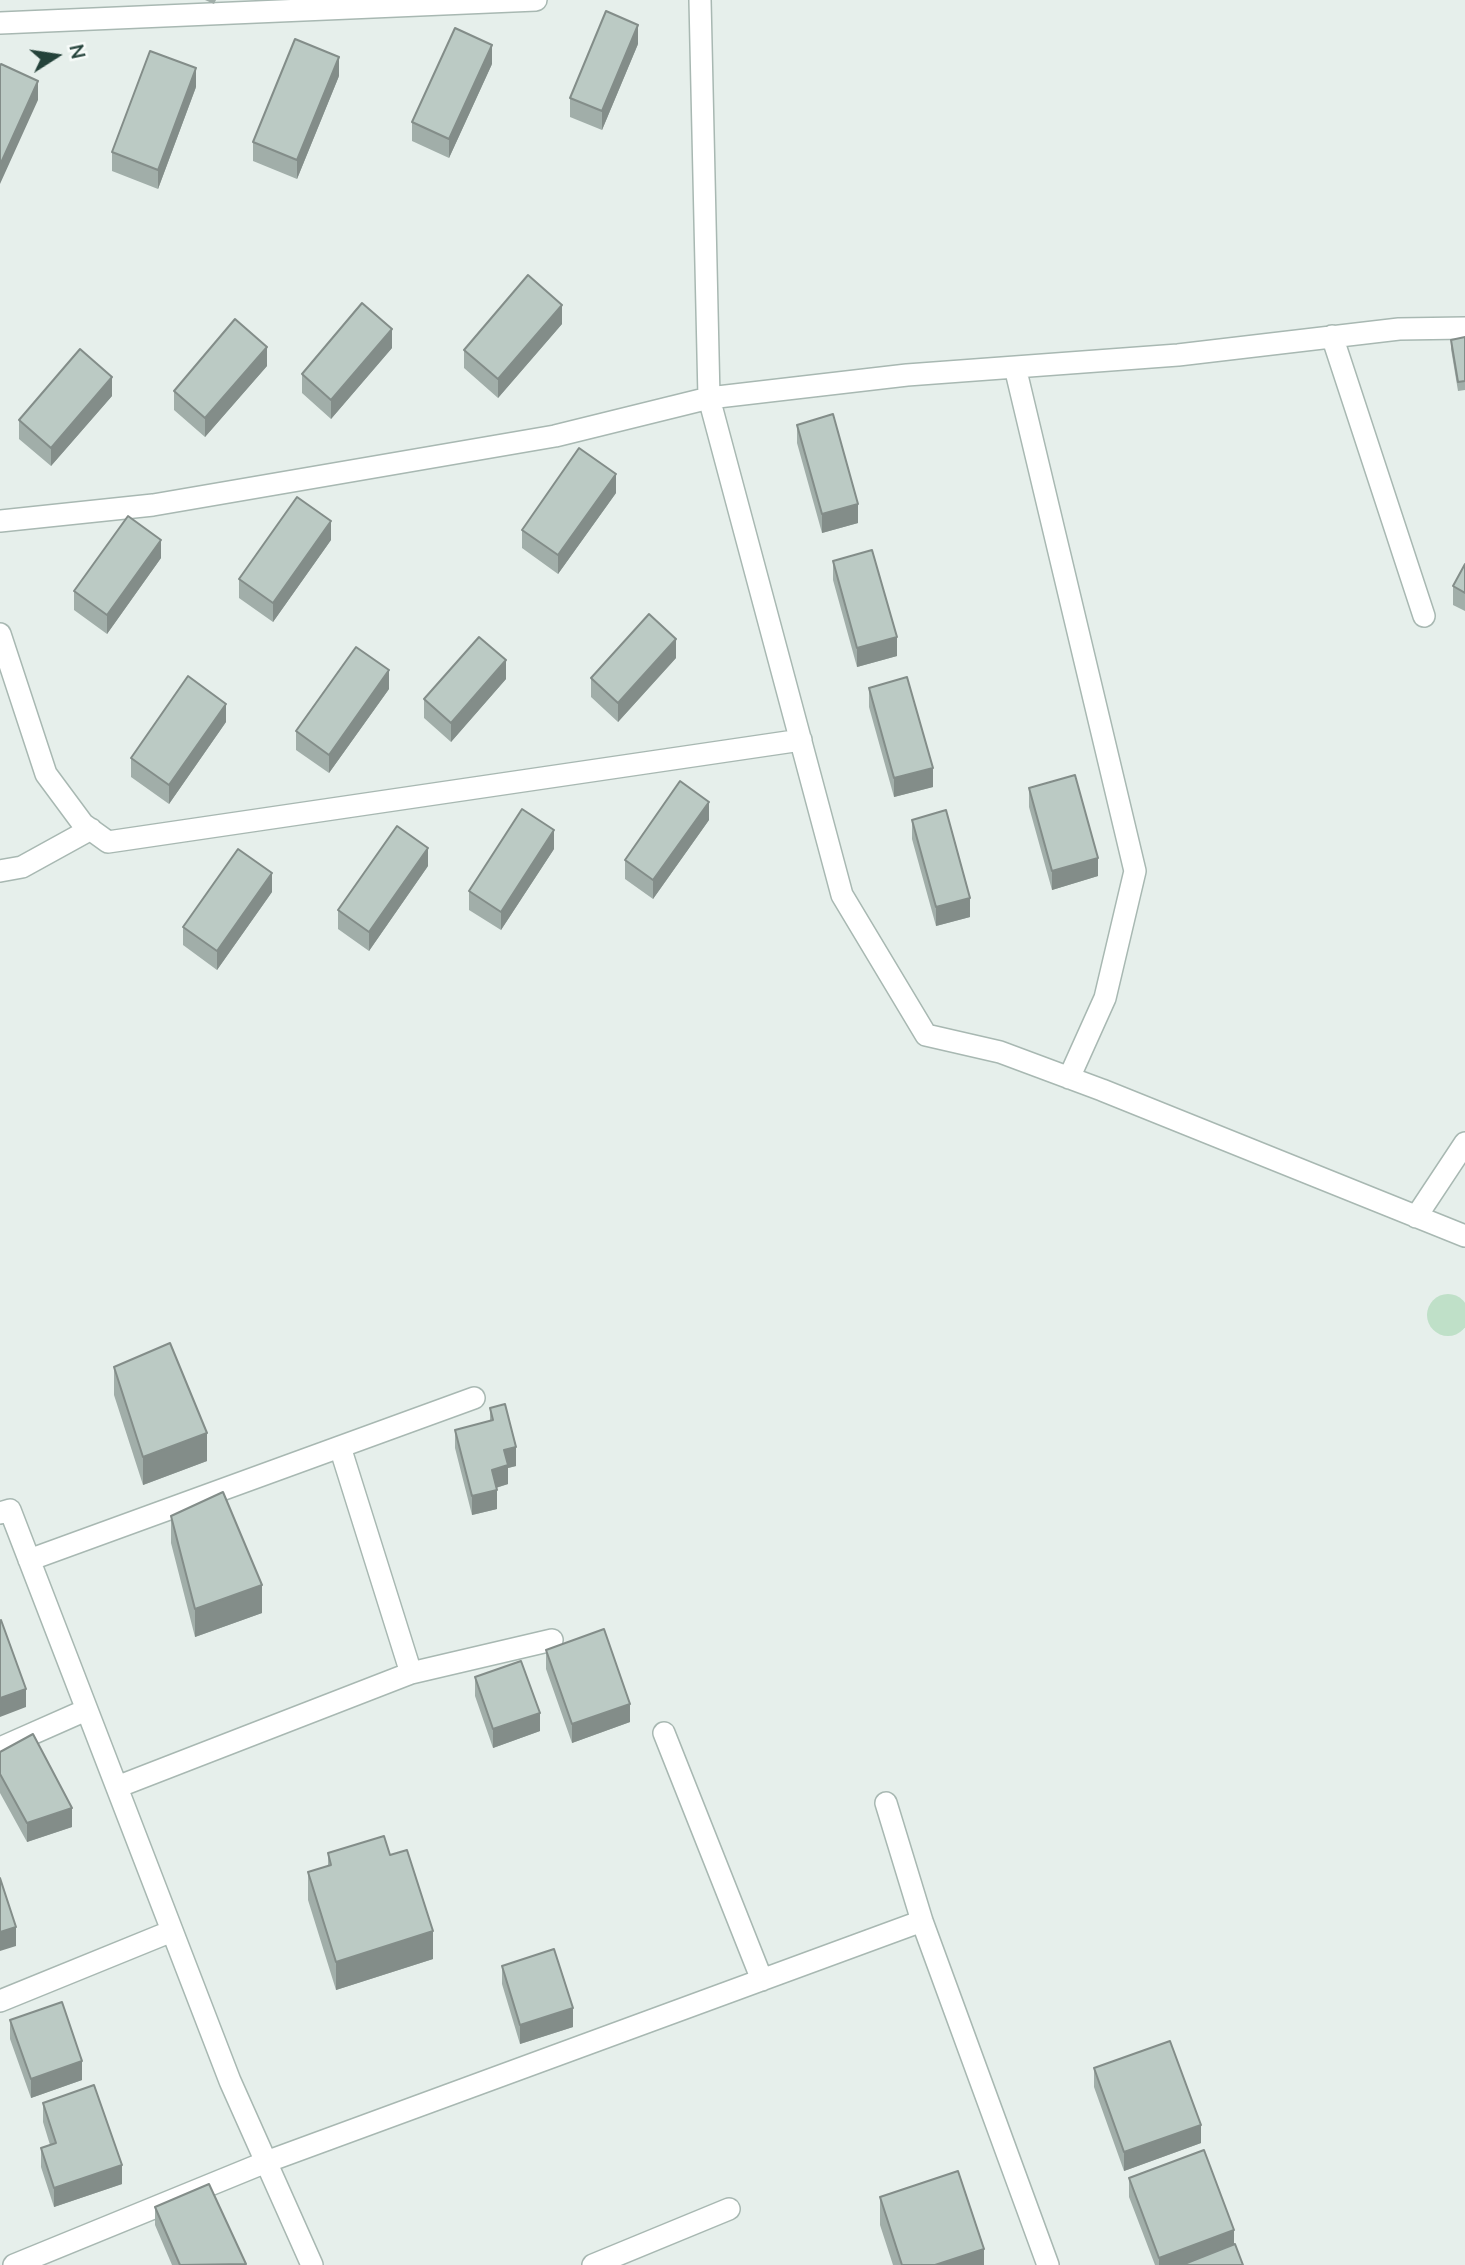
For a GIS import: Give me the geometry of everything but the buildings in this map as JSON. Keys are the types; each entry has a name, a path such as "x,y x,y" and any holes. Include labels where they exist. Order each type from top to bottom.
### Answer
{"street":[{"path":"0,23 294,5 536,0"},
{"path":"700,0 709,398 842,895 926,1035 1000,1052 1465,1236"},
{"path":"0,521 153,505 514,443 709,398 907,375 1178,355 1399,329 1465,328"},
{"path":"1332,336 1424,616"},
{"path":"1014,367 1135,872 1105,998 1069,1078"},
{"path":"0,634 46,774 83,824 108,842 801,740"},
{"path":"0,871 22,867 91,829"},
{"path":"1416,1217 1465,1143"},
{"path":"29,1560 474,1398"},
{"path":"340,1447 411,1673"},
{"path":"0,1513 10,1510 230,2081 312,2265"},
{"path":"117,1787 411,1673 552,1640"},
{"path":"0,1748 86,1710"},
{"path":"664,1732 762,1980"},
{"path":"886,1803 922,1921 1048,2265"},
{"path":"13,2265 267,2162 922,1921"},
{"path":"0,2001 172,1931"},
{"path":"593,2265 729,2209"}],"green space":[{"path":"1448,1294 1463,1300 1469,1315 1463,1330 1448,1336 1433,1330 1427,1315 1433,1300"}]}
